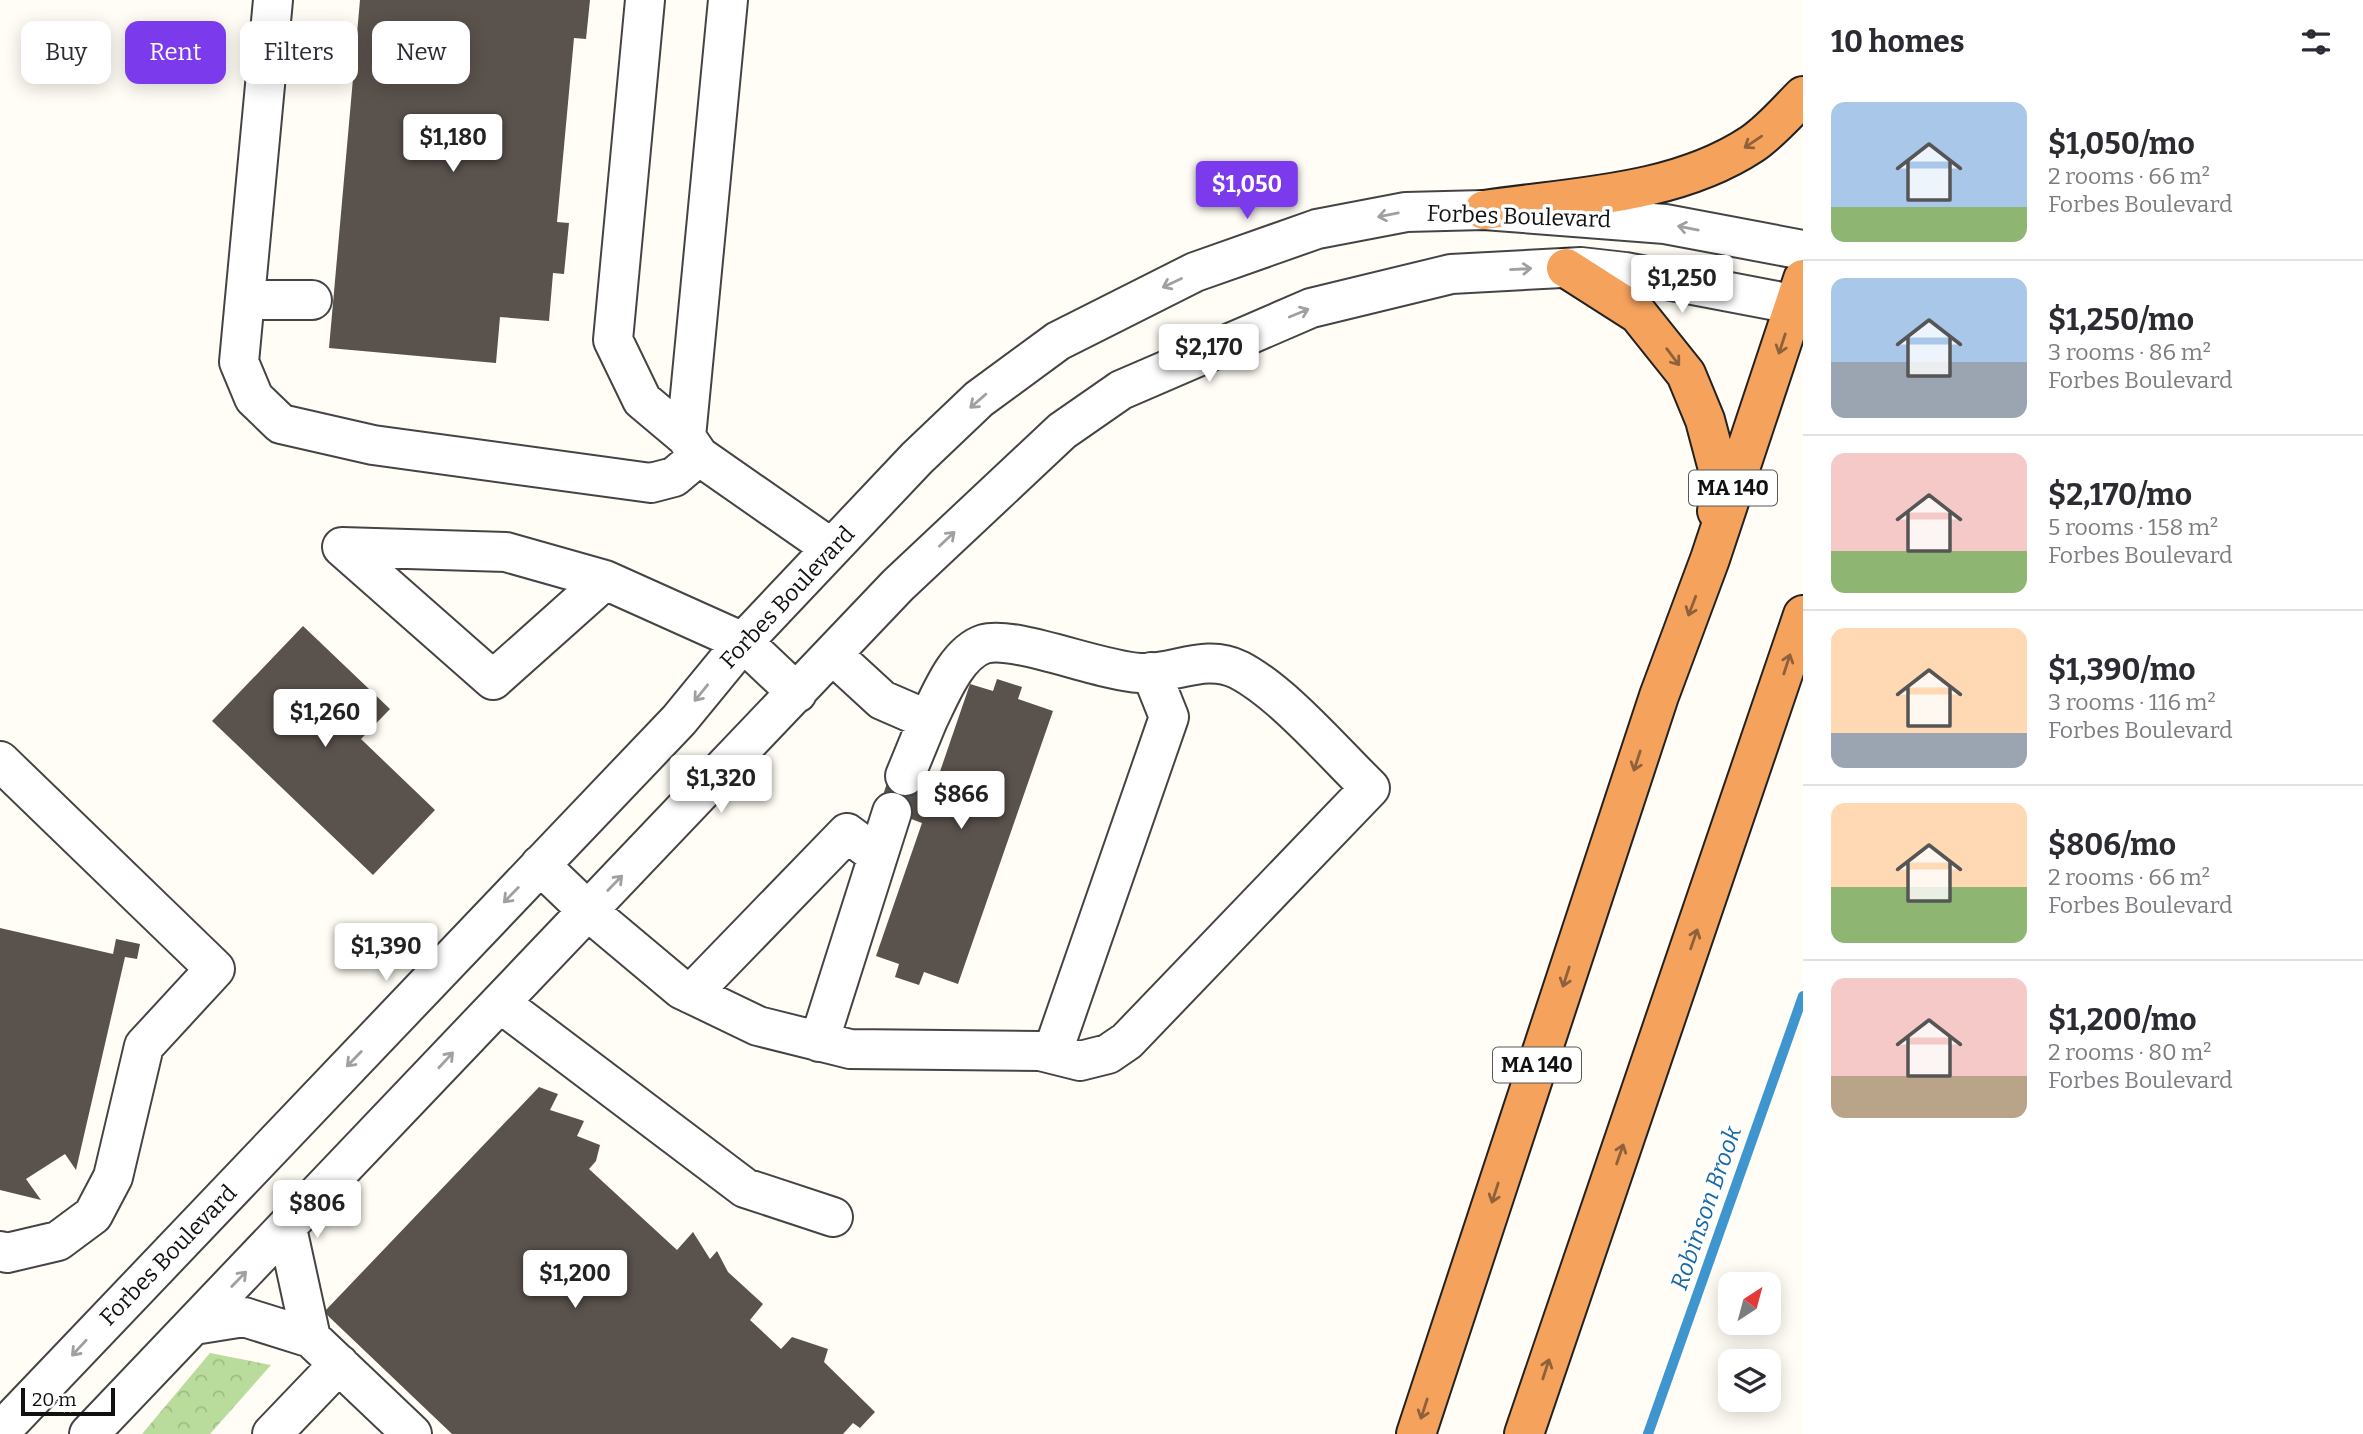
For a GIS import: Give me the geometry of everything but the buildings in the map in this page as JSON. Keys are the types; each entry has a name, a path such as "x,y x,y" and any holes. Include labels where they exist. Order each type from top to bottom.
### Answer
{"highway":[{"path":"1483,210 1632,189 1685,176 1752,144 1803,96"},
{"path":"1566,268 1638,314 1686,374 1705,420 1722,484 1710,559"},
{"name":"MA 140","path":"1416,1434 1659,696 1710,559 1800,296"},
{"path":"1524,1434 1772,714 1803,615"}],"street":[{"path":"273,0 239,362 254,398 281,424 373,445 651,483 674,477 693,446 728,0"},
{"path":"645,0 613,340 642,400 693,446 831,548"},
{"name":"Forbes Boulevard","path":"0,1432 679,720 743,642 831,548 979,399 1058,341 1098,318 1195,272 1317,229 1406,212 1483,210 1665,223 1803,250"},
{"path":"89,1434 898,586 1062,431 1121,390 1311,308 1451,274 1566,268 1625,272 1800,296"},
{"path":"246,299 312,300"},
{"path":"605,580 493,680 342,547 506,552 605,580 743,642 797,694"},
{"path":"540,865 588,911 681,989 758,1026 850,1049 1040,1051 1080,1061 1108,1054 1127,1041 1370,788 1277,698 1239,670 1207,663 1151,672 1103,668 1024,646 993,642 970,652 947,682 905,776"},
{"path":"833,655 881,700 928,720"},
{"path":"1052,1054 1169,717 1151,672"},
{"path":"0,761 215,969 144,1046 113,1177 93,1215 58,1241 7,1252 0,1251"},
{"path":"819,1042 892,812"},
{"path":"691,994 847,833 878,856"},
{"path":"500,1003 745,1188 833,1217"},
{"path":"287,1228 311,1338"},
{"path":"194,1325 244,1317 311,1338 412,1434"},
{"path":"272,1434 339,1364"}],"green space":[{"path":"210,1353 271,1365 210,1434 142,1434"}],"waterway":[{"name":"Robinson Brook","path":"1648,1434 1803,996"}]}
